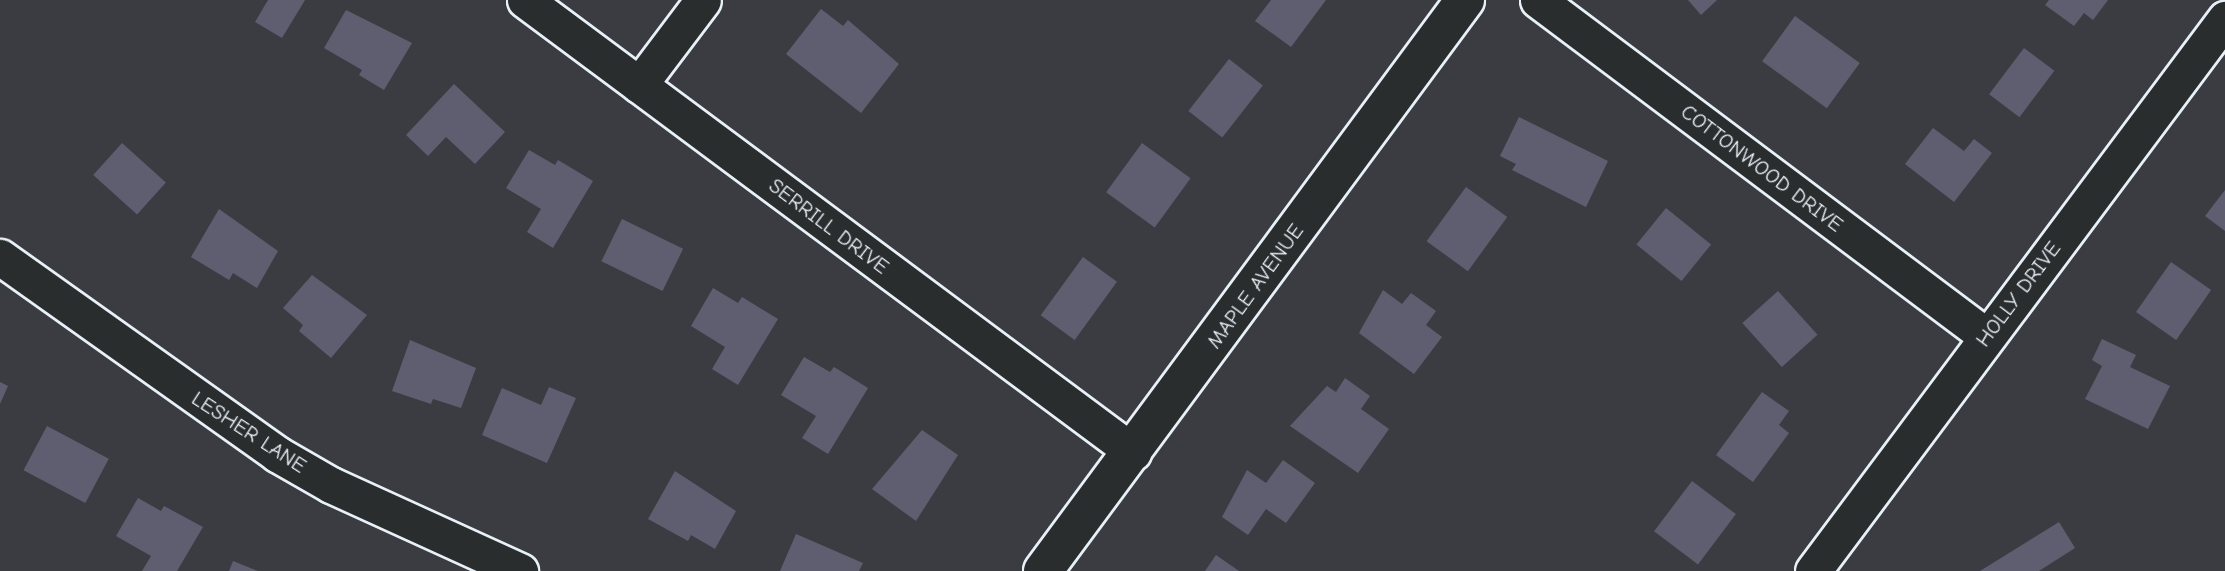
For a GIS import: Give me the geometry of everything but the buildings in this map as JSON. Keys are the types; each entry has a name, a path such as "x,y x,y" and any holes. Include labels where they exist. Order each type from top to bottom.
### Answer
{"street":[{"name":"SERRILL DRIVE","path":"525,0 1133,452"},
{"path":"639,85 703,0"},
{"name":"MAPLE AVENUE","path":"1043,571 1465,0"},
{"name":"COTTONWOOD DRIVE","path":"1538,0 1986,336"},
{"name":"HOLLY DRIVE","path":"1813,571 2225,19"},
{"name":"LESHER LANE","path":"0,257 277,454 331,485 520,571"}]}
